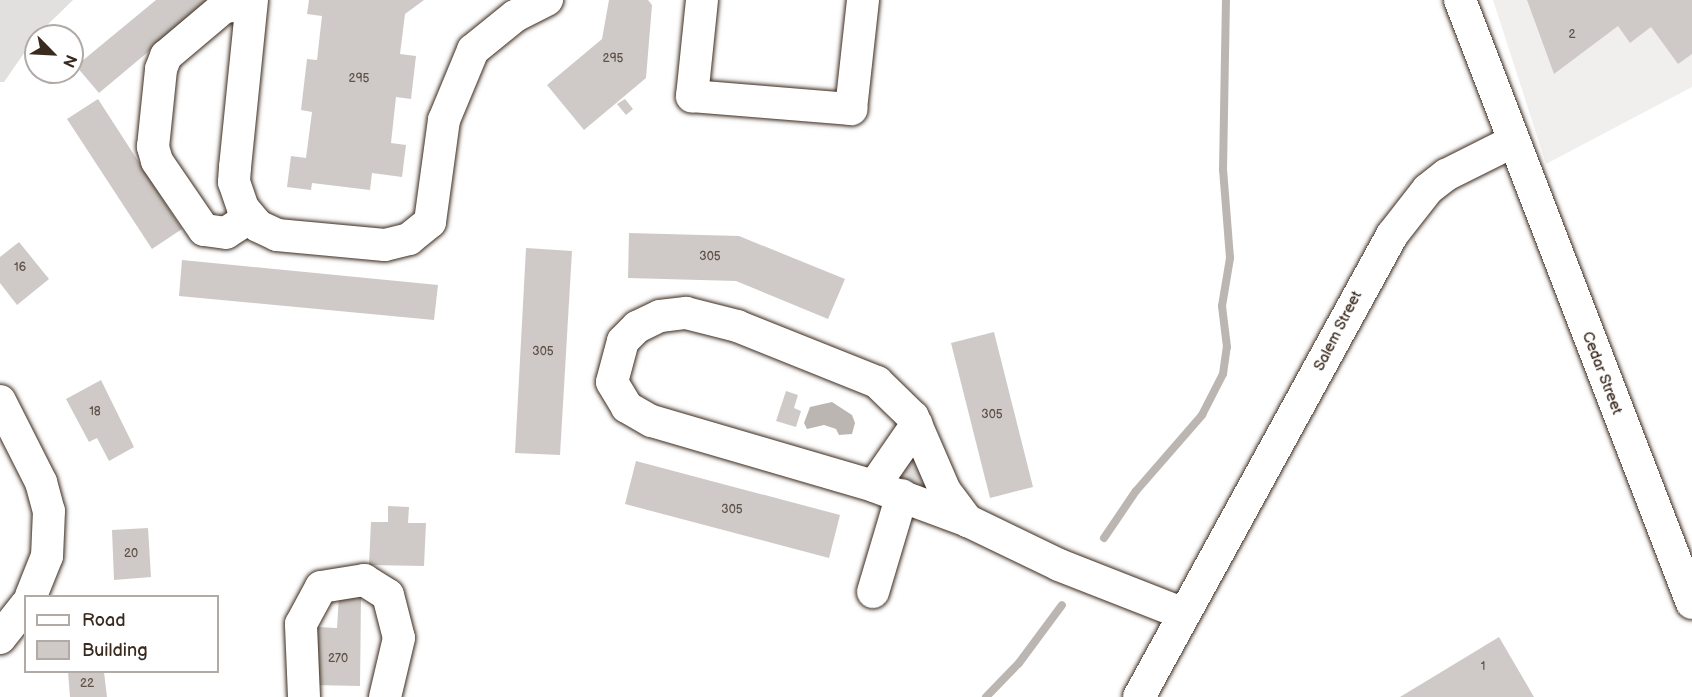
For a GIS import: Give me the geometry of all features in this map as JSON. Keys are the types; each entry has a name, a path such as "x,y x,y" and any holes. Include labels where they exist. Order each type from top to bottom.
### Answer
{"street":[{"path":"249,218 226,233 204,230 157,161 153,147 161,69 166,56 222,8 251,2 234,182 249,218 267,231 288,237 385,245 416,235 432,217 444,120 465,65 474,50 495,30 547,0"},
{"path":"702,0 692,96 850,109 863,0"},
{"path":"1460,0 1512,142"},
{"name":"Cedar Street","path":"1512,142 1692,603"},
{"name":"Salem Street","path":"1139,697 1392,235 1428,189 1446,175 1512,142"},
{"path":"968,521 945,490 917,424 891,393 863,374 709,318 686,313 660,316 637,327 623,341 612,382 618,397 642,417 888,491 968,521 1059,565 1184,614"},
{"path":"0,401 41,482 48,511 46,556 32,595"},
{"path":"873,592 888,491 917,424"},
{"path":"304,697 301,624 321,587 364,580 388,595 399,638 386,697"},
{"path":"0,638 24,608"}],"shaded area":[{"path":"0,0 73,0 48,24 24,24 24,53 4,82 0,82"},
{"path":"1493,0 1692,0 1692,87 1546,164"},
{"path":"832,402 852,415 855,423 852,434 839,435 836,429 824,425 807,429 804,423 810,407"},
{"path":"914,454 936,493 899,483 898,477"}],"building":[{"path":"156,0 210,0 99,93 84,75 84,59"},
{"path":"309,0 424,0 405,14 400,54 416,56 411,99 396,97 391,143 406,145 402,177 372,173 370,190 312,183 311,190 287,187 291,156 306,158 312,112 301,110 307,59 317,60 322,16 307,14"},
{"path":"609,0 648,0 652,5 646,78 584,130 547,85 602,39"},
{"path":"1527,0 1692,0 1692,54 1678,64 1651,27 1630,43 1618,26 1554,74"},
{"path":"98,99 182,229 152,249 67,119"},
{"path":"625,99 633,109 626,115 617,104"},
{"path":"629,233 739,236 845,279 828,319 736,281 628,278"},
{"path":"19,242 49,279 17,305 0,283 0,257"},
{"path":"526,248 572,251 560,455 515,453"},
{"path":"182,260 438,285 434,320 179,296"},
{"path":"994,332 1033,487 990,498 951,343"},
{"path":"101,380 134,447 109,461 97,438 89,442 66,399"},
{"path":"786,391 798,395 794,408 801,411 796,427 776,421"},
{"path":"636,461 840,515 829,558 625,504"},
{"path":"388,506 409,507 408,523 426,523 424,566 369,565 371,522 388,522"},
{"path":"148,528 151,577 114,580 112,530"},
{"path":"339,596 361,597 360,686 313,685 317,627 337,628"},
{"path":"1499,637 1534,697 1400,697"},
{"path":"68,673 104,673 107,697 70,697"}],"waterway":[{"path":"1104,538 1136,491 1202,415 1223,374 1227,347 1222,306 1230,258 1223,170 1226,0"},
{"path":"986,697 1019,663 1062,605"}]}
